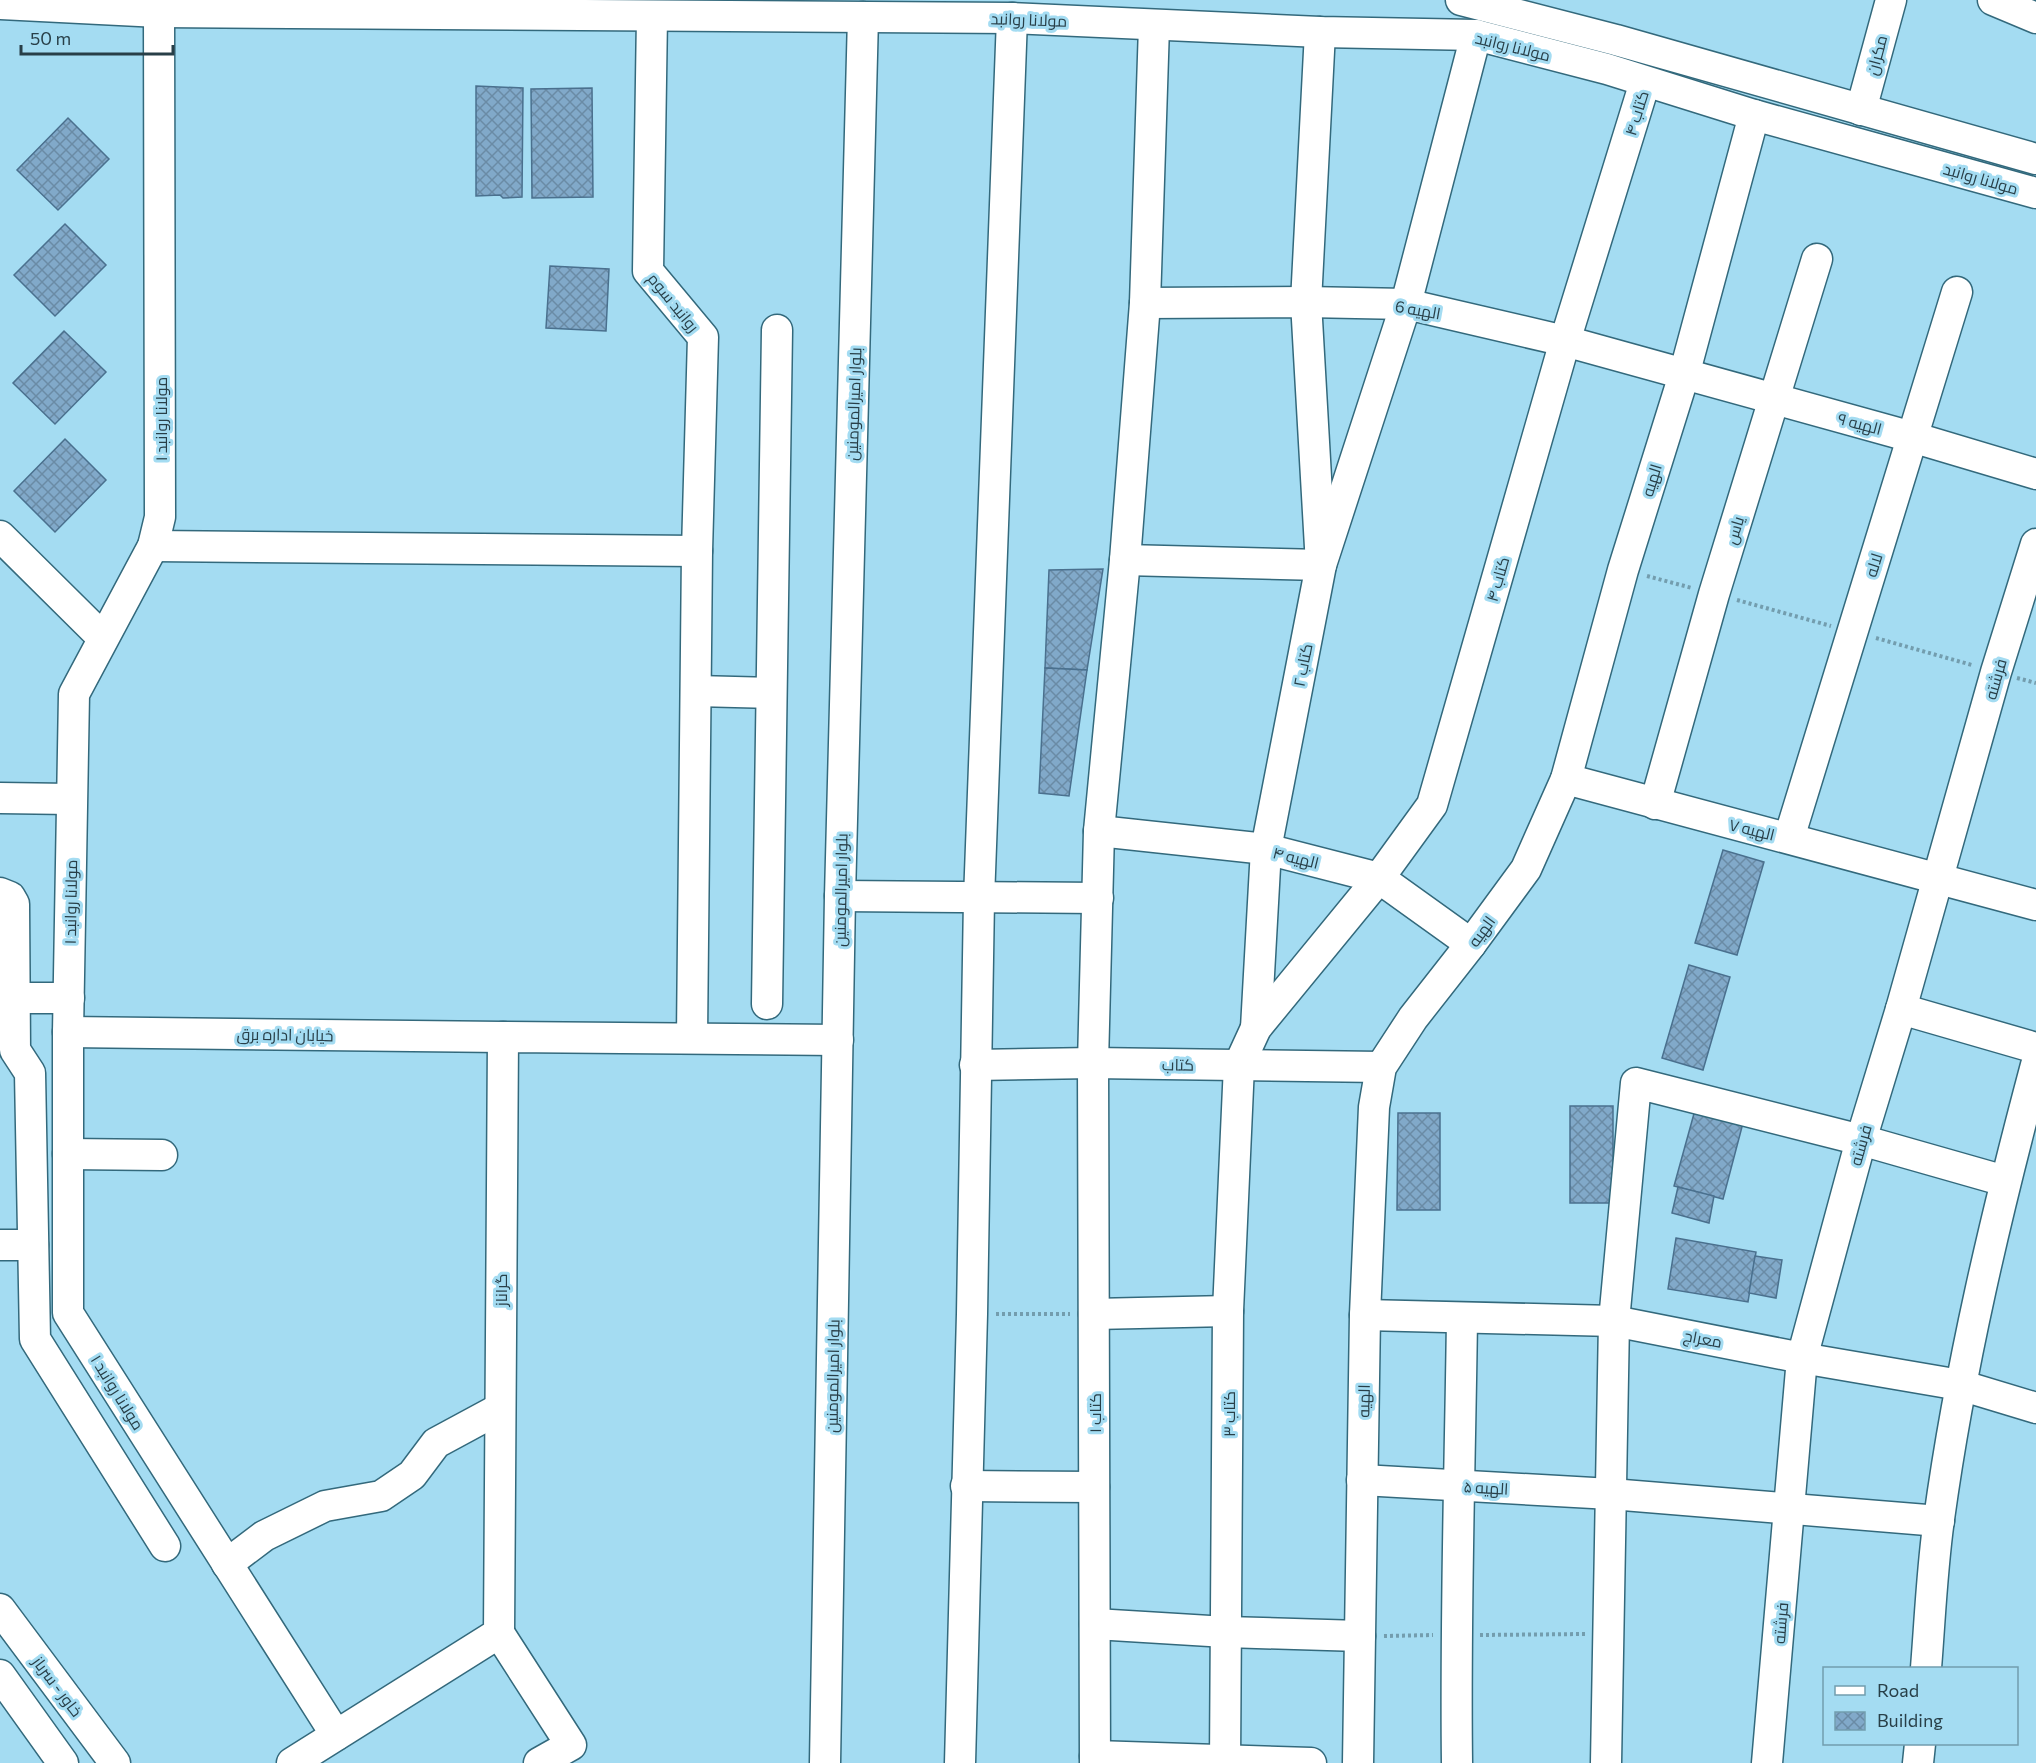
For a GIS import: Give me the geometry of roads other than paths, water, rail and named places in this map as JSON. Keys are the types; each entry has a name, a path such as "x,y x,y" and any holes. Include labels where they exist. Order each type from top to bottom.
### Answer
{"street":[{"name":"مولانا روانبد","path":"1461,0 1616,40 2036,159"},
{"name":"مکران","path":"1861,110 1891,0"},
{"path":"1993,0 2036,18"},
{"name":"مولانا روانبد","path":"0,4 159,12 497,7 652,15 794,8 863,17 931,9 1012,18 1154,26 1476,35 1607,69 1754,115 2036,193"},
{"name":"مولانا روانبد ۱","path":"159,12 160,517 153,546 74,694 68,1032 68,1313 336,1735"},
{"name":"روانبد سوم","path":"652,15 648,272 703,337 697,551 692,1038"},
{"name":"بلوار امیرالمومنین","path":"825,1763 840,896 863,17"},
{"path":"960,1763 972,1314 979,899 1012,18"},
{"name":"کتاب ۱","path":"1095,1759 1093,1063 1100,831 1125,560 1145,303 1154,26"},
{"name":"کتاب ۲","path":"1256,1028 1266,849 1321,565 1306,302 1320,32"},
{"path":"1125,560 1321,565 1406,304 1476,35"},
{"path":"1607,69 1616,40"},
{"name":"کتاب ۴","path":"1256,1028 1379,878 1432,805 1565,341 1646,82"},
{"name":"الهیه","path":"1358,1763 1365,1315 1374,1107 1381,1066 1413,1018 1526,869 1566,779 1623,570 1684,375 1754,115"},
{"name":"یاس","path":"1655,804 1714,594 1817,258"},
{"name":"لاله","path":"1789,838 1957,292"},
{"name":"الهیه 6","path":"1145,303 1406,304 1565,341 1684,375"},
{"path":"767,1004 777,330"},
{"name":"الهیه ۹","path":"1684,375 1912,437 2036,474"},
{"path":"0,536 103,638"},
{"name":"فرشته","path":"1767,1763 1802,1358 1861,1140 1901,1009 1996,672 2036,544"},
{"path":"153,546 697,551"},
{"path":"696,692 771,693"},
{"name":"الهیه ۷","path":"1566,779 2036,905"},
{"path":"0,798 71,798"},
{"name":"الهیه ۴","path":"1100,831 1266,849 1379,878 1471,944"},
{"path":"5,895 14,904 15,1050 30,1073 35,1339 165,1546"},
{"path":"840,896 979,899 1098,898"},
{"path":"14,998 69,998"},
{"path":"1901,1009 2036,1048"},
{"path":"1239,1065 1256,1028"},
{"name":"خیابان اداره برق","path":"68,1032 502,1037"},
{"path":"502,1037 838,1040"},
{"name":"گراناز","path":"499,1633 502,1037"},
{"name":"کتاب","path":"975,1065 1093,1063 1381,1066"},
{"name":"کتاب ۳","path":"1225,1761 1228,1311 1239,1065"},
{"path":"1926,1667 1939,1521 1960,1385 2005,1181 2036,1065"},
{"path":"0,1072 30,1073"},
{"path":"1606,1763 1614,1321 1636,1083 1861,1140 2005,1181"},
{"path":"68,1154 162,1155"},
{"path":"0,1245 33,1245"},
{"path":"1094,1314 1228,1311"},
{"name":"معراج","path":"1365,1315 1614,1321 1802,1358 1960,1385 2036,1408"},
{"path":"1457,1763 1455,1635 1462,1318"},
{"path":"227,1564 264,1536 325,1506 381,1496 412,1475 436,1443 500,1409"},
{"path":"109,1458 145,1434"},
{"name":"الهیه ۵","path":"1362,1480 1611,1494 1939,1521"},
{"path":"966,1486 1094,1487"},
{"name":"خاور - سرباز","path":"0,1609 115,1763"},
{"path":"1095,1624 1226,1632 1360,1636"},
{"path":"292,1763 499,1633 571,1745 539,1763"},
{"path":"0,1675 63,1763"},
{"path":"1918,1763 1920,1745"},
{"path":"1095,1759 1311,1763"}]}
